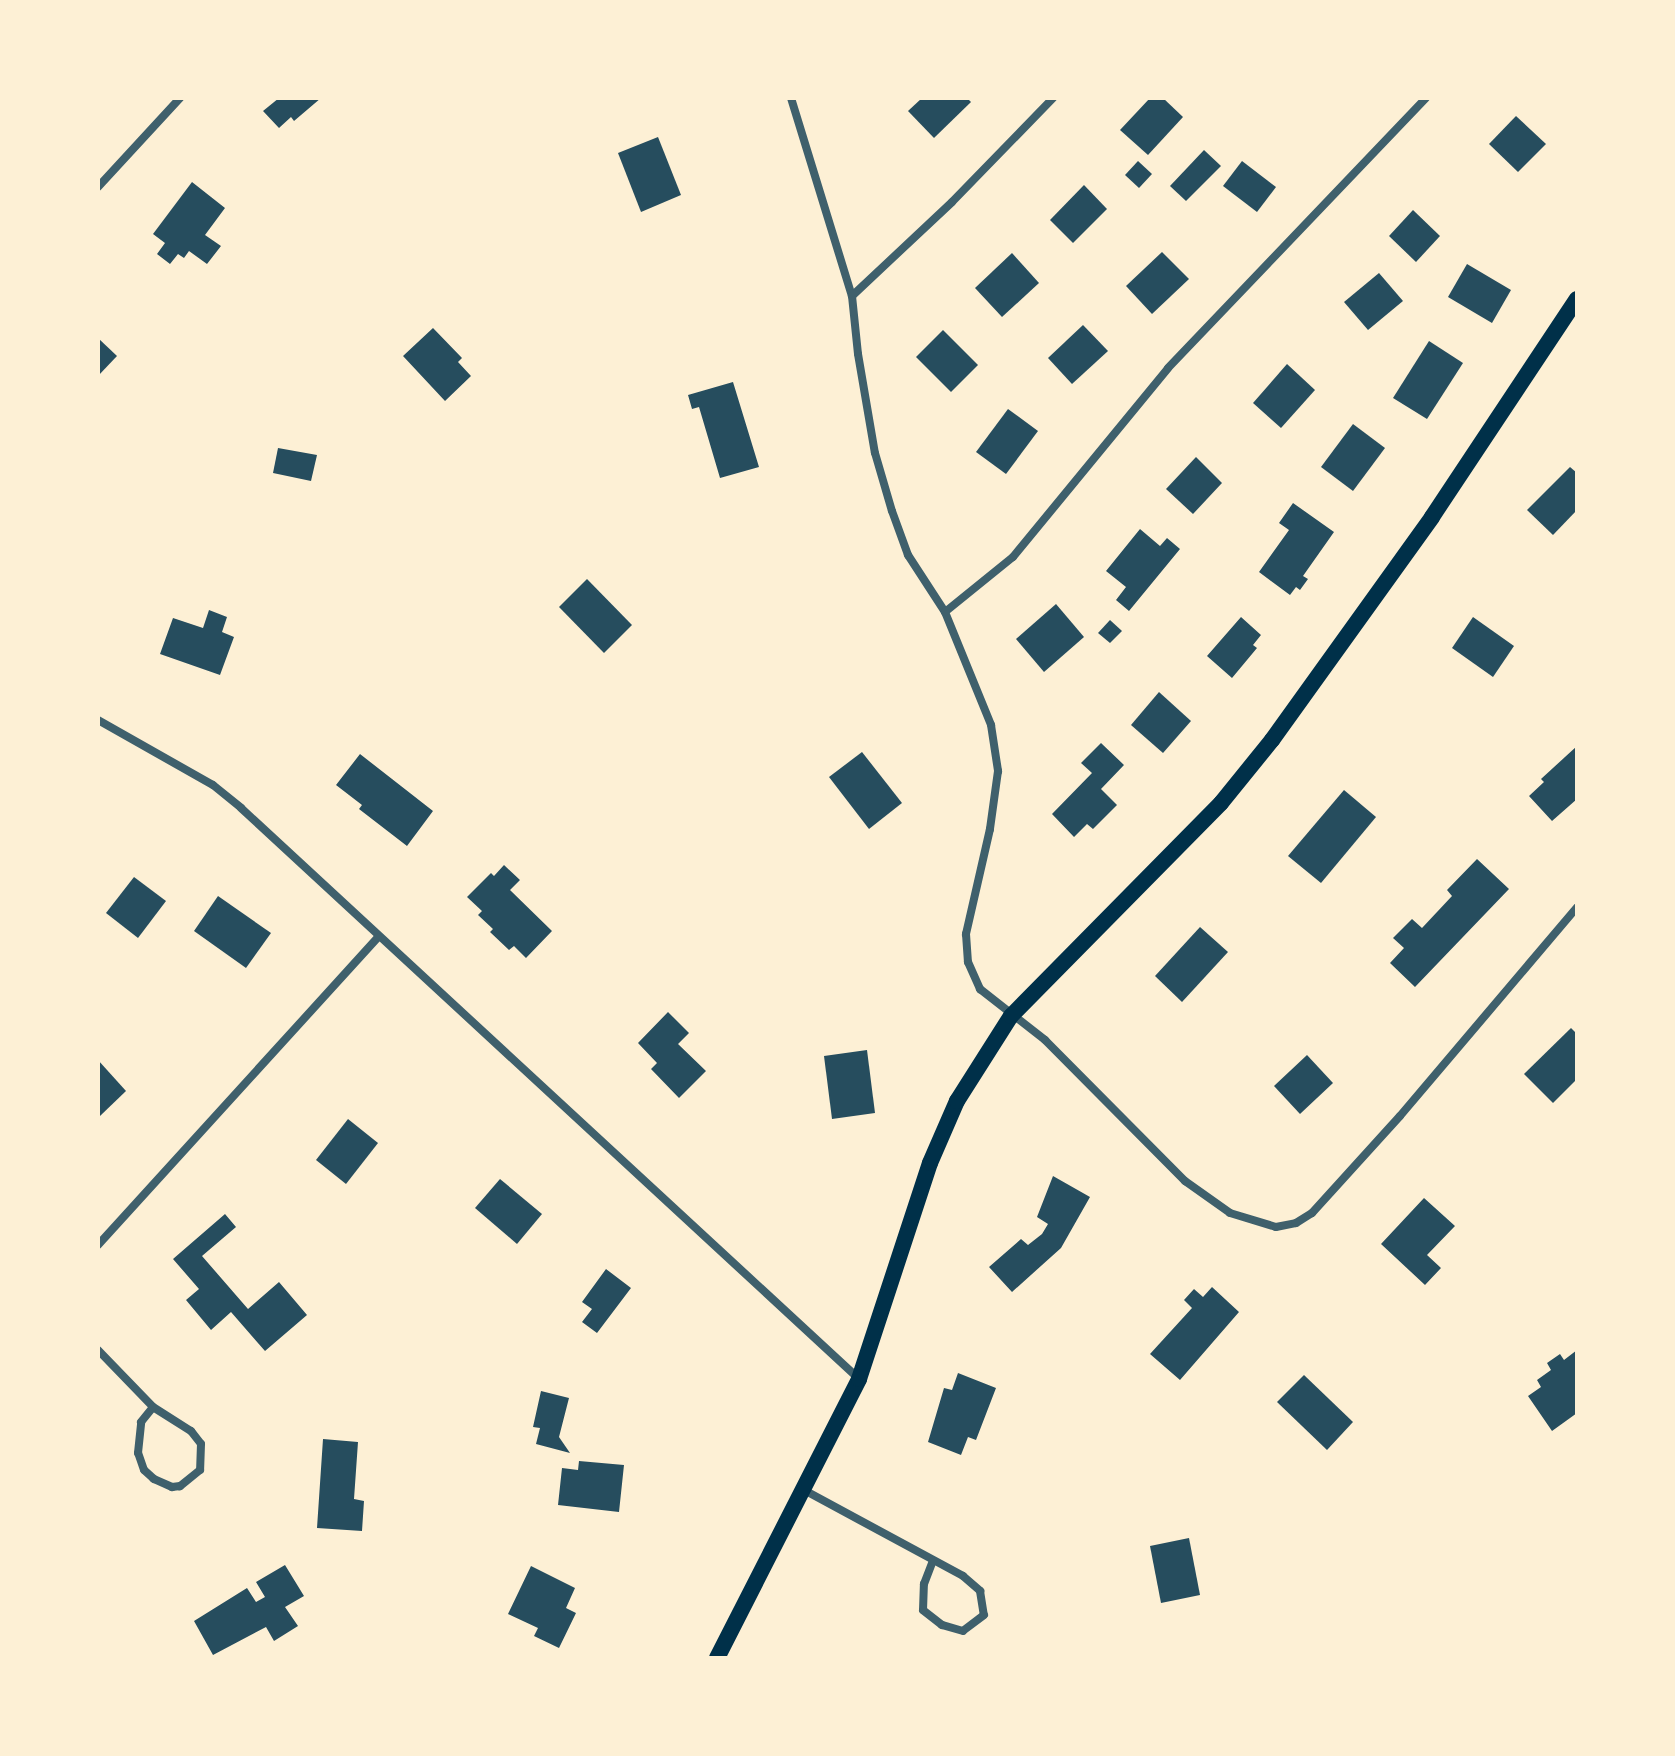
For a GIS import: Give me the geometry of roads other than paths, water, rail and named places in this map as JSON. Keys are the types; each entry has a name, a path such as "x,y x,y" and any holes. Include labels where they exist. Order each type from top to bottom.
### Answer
{"main road":[{"path":"717,1658 859,1379 930,1163 957,1101 1011,1016 1221,803 1272,740 1432,517 1577,299"}],"street":[{"path":"98,187 180,98"},
{"path":"791,98 852,296 858,354 875,453 908,555 945,612 991,725 998,771 990,829 966,934 968,962 980,989 1045,1040 1185,1181 1230,1213 1276,1227 1312,1213 1577,907"},
{"path":"852,296 952,202 1053,98"},
{"path":"945,612 1013,557 1168,368 1426,98"},
{"path":"98,720 213,785 294,855 378,937 859,1379"},
{"path":"98,1245 378,937"},
{"path":"98,1350 153,1407 191,1431 201,1444 200,1470 180,1486 172,1487 154,1479 144,1470 138,1453 141,1422 153,1407"},
{"path":"804,1490 963,1576 980,1591 984,1615 963,1631 942,1625 923,1610 924,1584 933,1561"}]}
